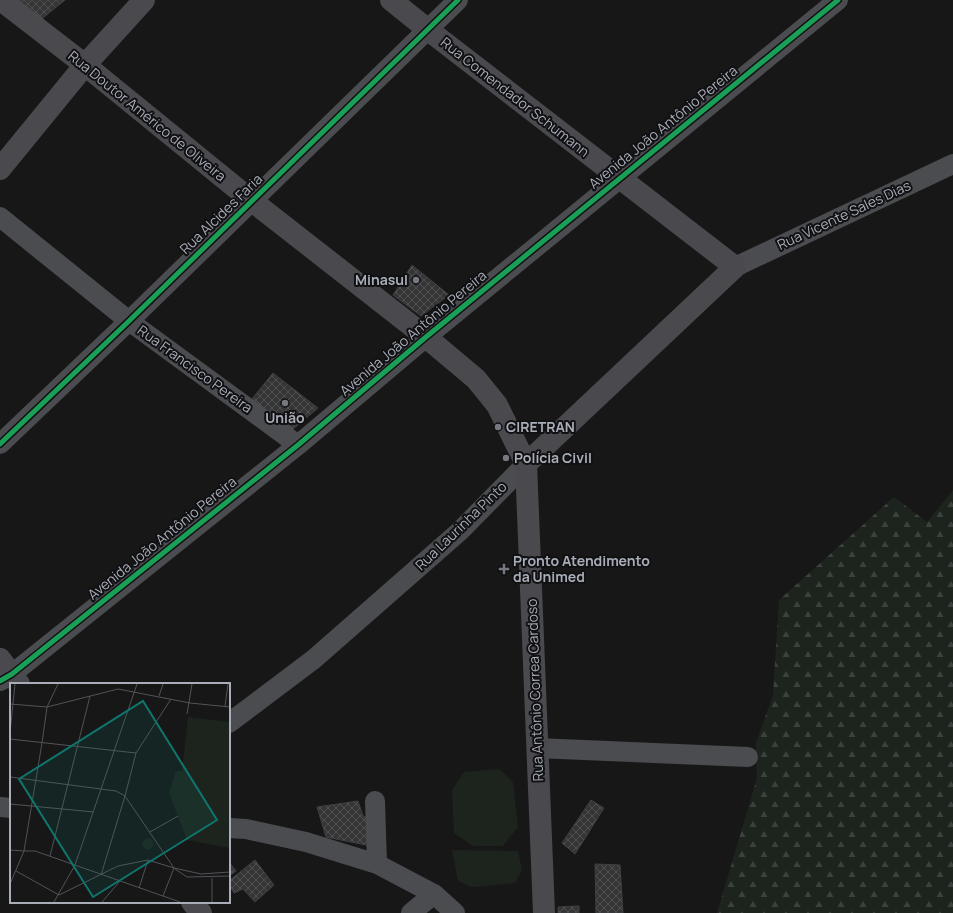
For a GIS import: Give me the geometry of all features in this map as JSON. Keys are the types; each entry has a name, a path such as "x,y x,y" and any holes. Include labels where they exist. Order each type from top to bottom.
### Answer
{"main road":[{"name":"Rua Doutor Américo de Oliveira","path":"1,0 85,65 252,201 426,337"},
{"path":"0,169 85,65 144,0"},
{"name":"Rua Comendador Schumann","path":"391,0 735,267"},
{"name":"Rua Laurinha Pinto","path":"526,464 735,267"},
{"name":"Rua Antônio Correa Cardoso","path":"426,337 476,379 497,405 526,464 544,913"},
{"path":"193,903 201,913"}],"street":[{"name":"Rua Alcides Faria","path":"0,444 129,321 458,0"},
{"name":"Avenida João Antônio Pereira","path":"8,674 298,444 426,337 838,0"},
{"name":"Rua Vicente Sales Dias","path":"735,267 953,164"},
{"name":"Rua Francisco Pereira","path":"0,216 129,321 298,444"},
{"name":"Rua Laurinha Pinto","path":"230,722 320,654 460,531 526,464"},
{"path":"537,748 748,757"},
{"path":"374,801 377,864"},
{"path":"0,807 10,808"},
{"path":"230,828 246,829 306,842 377,864 434,894 455,913"},
{"path":"411,913 434,894"}],"green space":[{"path":"953,490 953,913 717,913 757,778 756,743 773,695 779,600 894,497 927,522"},
{"path":"499,769 513,782 518,827 503,846 473,846 454,833 452,790 464,772"},
{"path":"452,850 518,851 522,870 515,883 472,887 458,881"}],"building":[{"path":"12,0 65,0 39,21"},
{"name":"Minasul","path":"412,265 449,295 421,316 393,295"},
{"name":"União","path":"273,373 318,408 292,430 252,399"},
{"path":"591,800 604,808 575,854 562,843"},
{"path":"358,801 363,816 369,818 371,846 326,837 317,807"},
{"path":"255,860 274,885 255,902 243,889 234,893 230,887 230,880"},
{"path":"230,863 236,871 230,875"},
{"path":"595,864 620,865 623,913 596,913"},
{"path":"579,906 579,913 558,913 558,907"}],"cycle path":[{"path":"0,444 129,321 458,0"},
{"path":"0,681 12,674 298,445 426,337 838,0"}],"place":[{"name":"Minasul","path":"416,280"},
{"name":"União","path":"285,403"},
{"name":"CIRETRAN","path":"498,427"},
{"name":"Polícia Civil","path":"506,458"},
{"name":"Pronto Atendimento da Unimed","path":"504,569"}]}
